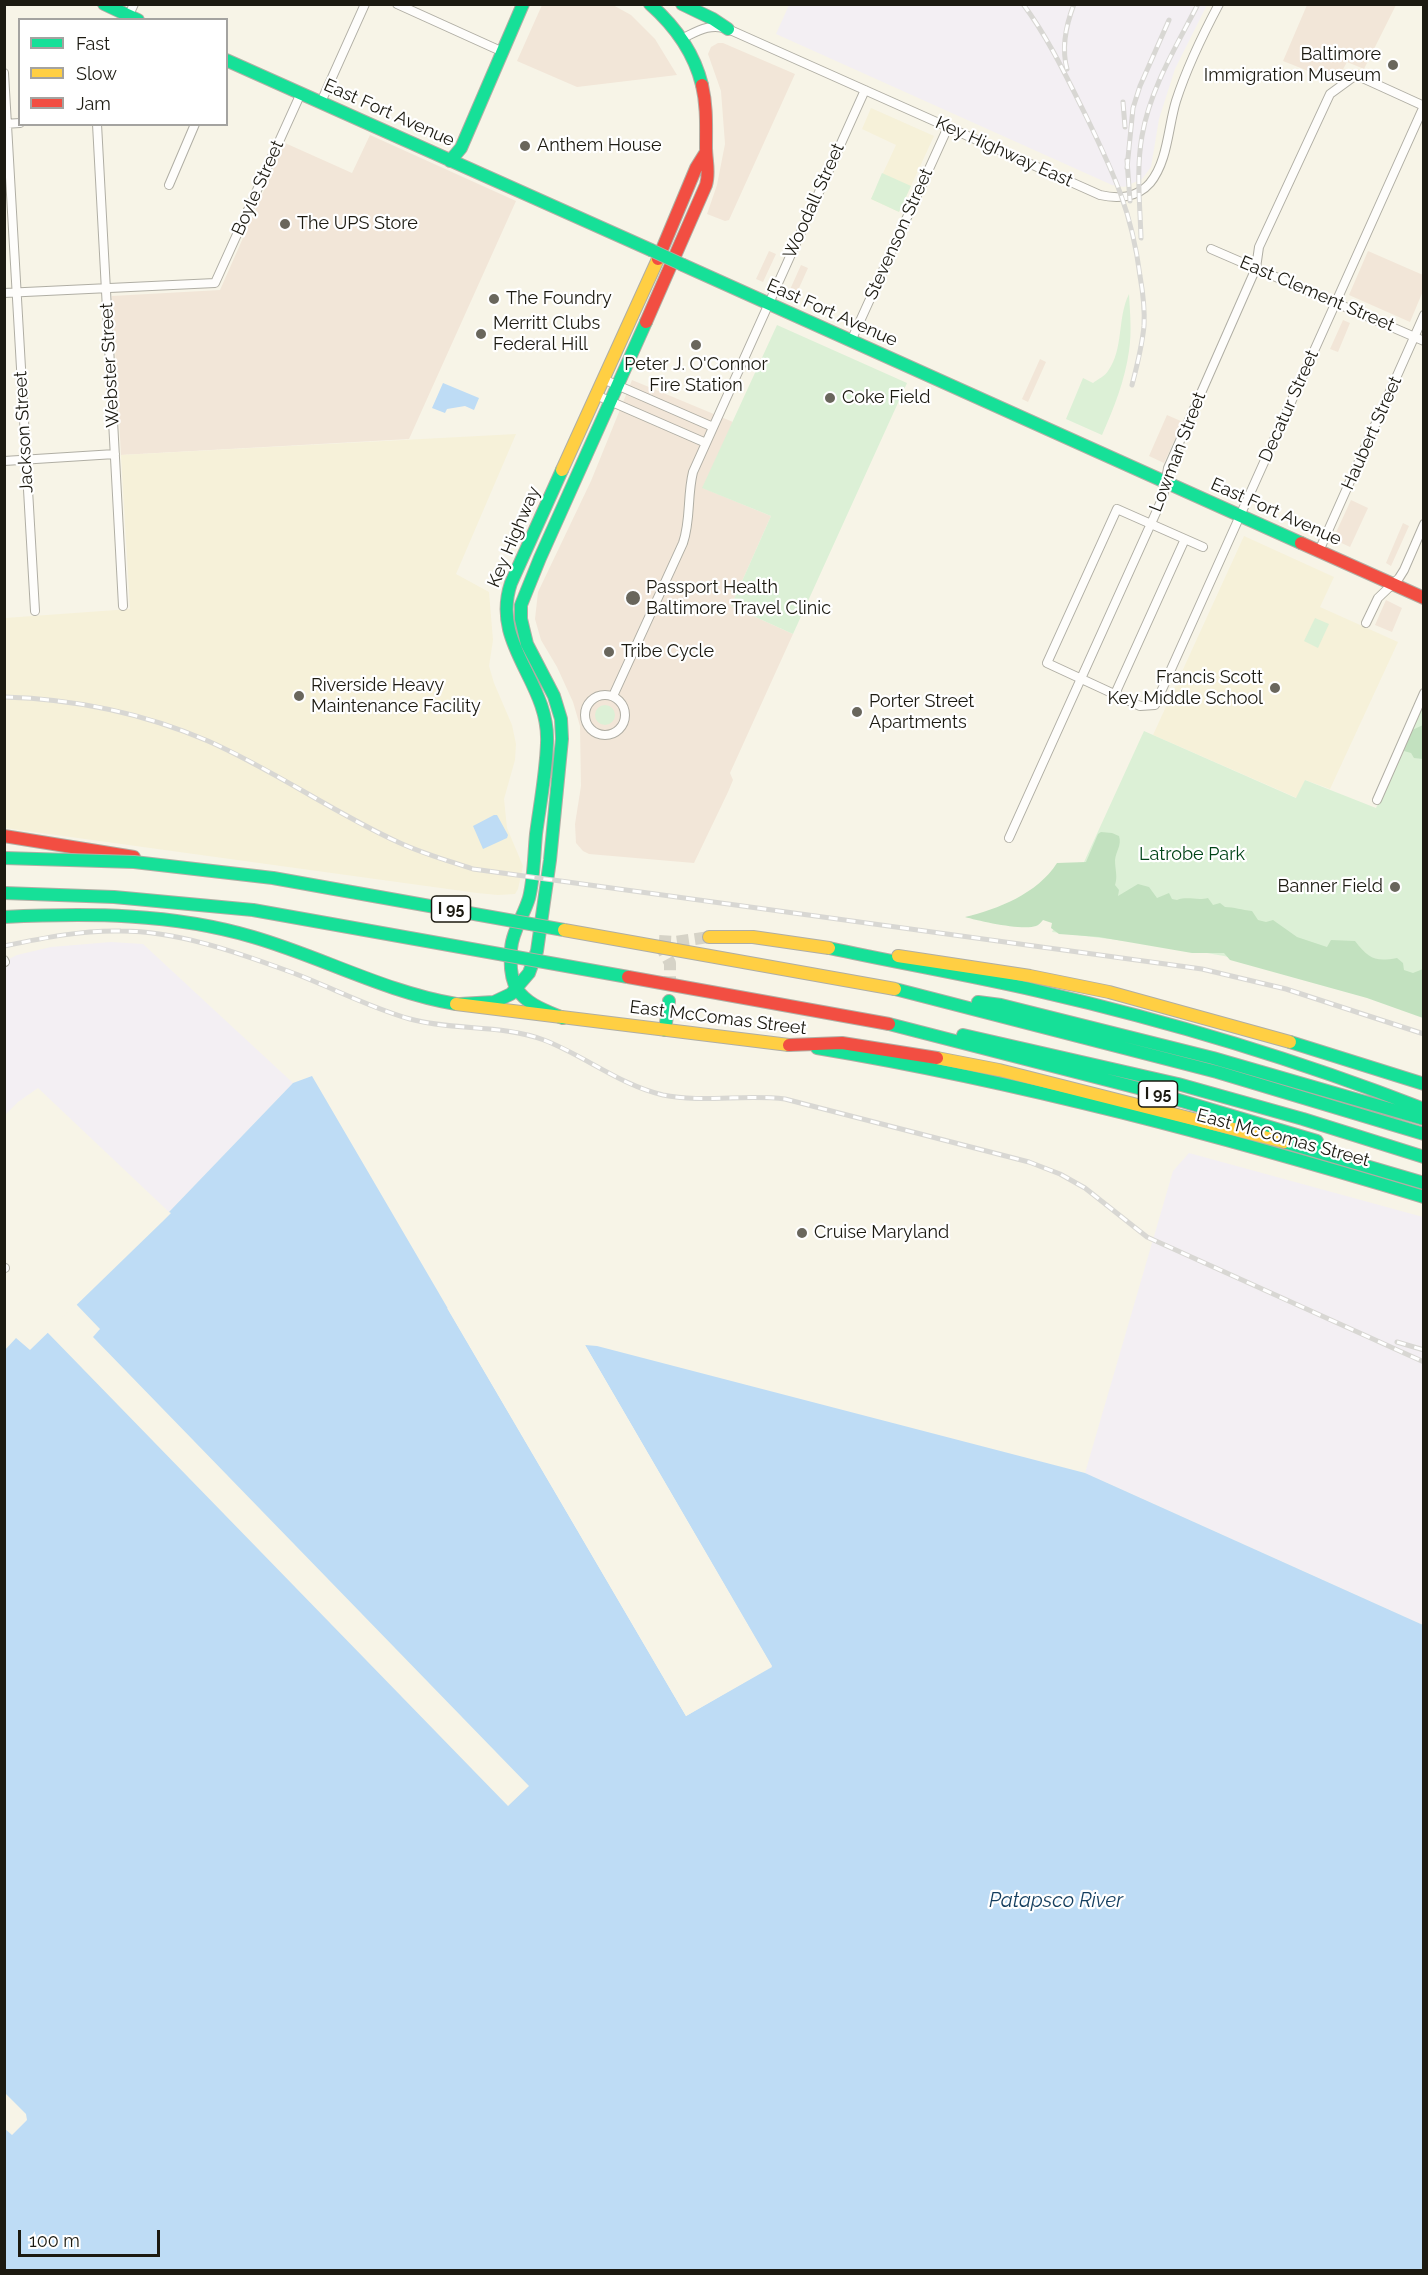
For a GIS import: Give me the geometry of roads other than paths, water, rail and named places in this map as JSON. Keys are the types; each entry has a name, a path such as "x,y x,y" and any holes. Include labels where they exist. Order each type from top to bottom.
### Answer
{"main road":[{"path":"104,4 132,15"},
{"path":"450,161 461,148 523,4"},
{"name":"Key Highway","path":"517,990 532,968 537,951 550,860 562,739 561,719 554,696 523,633 521,605 702,195 709,171 706,152 707,112 704,90 692,57 681,39 650,4"},
{"path":"682,4 728,29"},
{"name":"East Fort Avenue","path":"228,61 1424,598"},
{"name":"Key Highway","path":"517,990 511,975 510,953 529,897 547,742 541,702 514,647 507,627 506,603 512,580 696,168 706,152"},
{"path":"4,836 134,857"},
{"name":"I 95","path":"4,858 134,862 273,878 895,989 1001,1005 1274,1074 1424,1119"},
{"name":"I 95","path":"4,893 126,897 253,910 889,1024 971,1036 1178,1084 1304,1119 1424,1157"},
{"name":"East McComas Street","path":"4,917 108,915 157,918 249,936 292,950 391,989 417,996 502,1012 789,1044 904,1063 1023,1089 1247,1145 1424,1197"},
{"path":"709,938 753,936 829,948 998,982 1110,1008 1294,1063 1424,1109"},
{"path":"829,948 873,952 1000,972 1107,992 1215,1021 1424,1084"},
{"name":"I 95","path":"895,989 1216,1072 1424,1134"},
{"path":"460,1004 494,1002 517,990 538,1008 563,1018"},
{"path":"665,1030 669,1001"},
{"name":"I 95","path":"889,1024 1166,1096 1424,1176"},
{"path":"789,1044 842,1043 999,1070 1281,1142 1424,1183"}],"street":[{"path":"321,102 365,4"},
{"path":"397,4 503,52"},
{"name":"Key Highway East","path":"681,39 703,28 720,26 1100,195 1116,198 1139,192 1149,184 1159,167 1188,67 1219,4"},
{"name":"Jackson Street","path":"4,73 35,611"},
{"name":"Lowman Street","path":"1009,838 1163,497 1168,468 1256,268 1259,247 1330,94 1356,75 1424,106"},
{"name":"Woodall Street","path":"613,696 683,543 688,526 690,481 705,443 865,90"},
{"name":"Boyle Street","path":"106,288 215,283 301,93"},
{"name":"Decatur Street","path":"1115,694 1140,706 1155,705 1424,106"},
{"name":"Webster Street","path":"96,126 123,606"},
{"path":"169,186 194,126"},
{"name":"Stevenson Street","path":"851,341 948,127"},
{"name":"East Clement Street","path":"1211,249 1424,340"},
{"path":"4,293 106,288"},
{"name":"Haubert Street","path":"1319,551 1424,315"},
{"path":"603,379 713,427"},
{"path":"596,395 705,443"},
{"path":"4,460 115,454"},
{"path":"1185,539 1115,694 1047,663 1117,508 1203,547"},
{"path":"1366,623 1378,598 1404,570 1424,524"},
{"path":"1377,800 1424,693"},
{"path":"597,696 613,696 625,708 623,725 614,733 602,735 588,725 586,708 589,702 597,696"}],"water":[{"path":"443,383 479,398 474,410 465,406 447,409 445,413 432,408"},
{"path":"497,815 508,835 507,838 483,849 473,826"},
{"name":"Patapsco River","path":"312,1076 686,1716 772,1666 585,1345 597,1346 1085,1473 1423,1625 1423,2270 5,2270 4,2128 12,2135 27,2120 26,2114 4,2092 5,1350 16,1338 30,1350 171,1213 169,1212 293,1083"}],"tunnel":[{"path":"659,941 675,942 709,937"},
{"path":"659,943 670,963 670,994"}],"railway":[{"path":"1023,4 1072,87 1105,156 1127,213 1137,253 1144,313 1142,341 1132,385"},
{"path":"1067,69 1064,53 1065,36 1074,4"},
{"path":"1141,238 1139,162 1146,119 1157,85 1198,4"},
{"path":"1127,168 1133,108 1140,86 1169,20"},
{"path":"1123,102 1125,127"},
{"path":"1127,160 1130,201"},
{"path":"4,697 83,704 134,715 183,731 232,752 400,843 473,869 1202,969 1286,989 1424,1034"},
{"path":"4,946 63,935 106,931 142,932 185,939 268,964 379,1009 410,1019 426,1023 494,1029 544,1040 632,1084 663,1095 693,1098 785,1099 1029,1162 1060,1174 1085,1188 1147,1237 1424,1362"},
{"path":"1397,1342 1424,1350"}],"place":[{"name":"Baltimore Immigration Museum","path":"1393,65"},
{"name":"Anthem House","path":"525,146"},
{"name":"The UPS Store","path":"285,224"},
{"name":"The Foundry","path":"494,299"},
{"name":"Merritt Clubs Federal Hill","path":"481,334"},
{"name":"Peter J. O'Connor Fire Station","path":"696,345"},
{"name":"Coke Field","path":"830,398"},
{"name":"Passport Health Baltimore Travel Clinic","path":"633,598"},
{"name":"Tribe Cycle","path":"609,652"},
{"name":"Francis Scott Key Middle School","path":"1275,688"},
{"name":"Riverside Heavy Maintenance Facility","path":"299,696"},
{"name":"Porter Street Apartments","path":"857,712"},
{"name":"Banner Field","path":"1395,887"},
{"name":"Cruise Maryland","path":"802,1233"}],"park label":[{"name":"Latrobe Park","path":"1192,855"}]}
